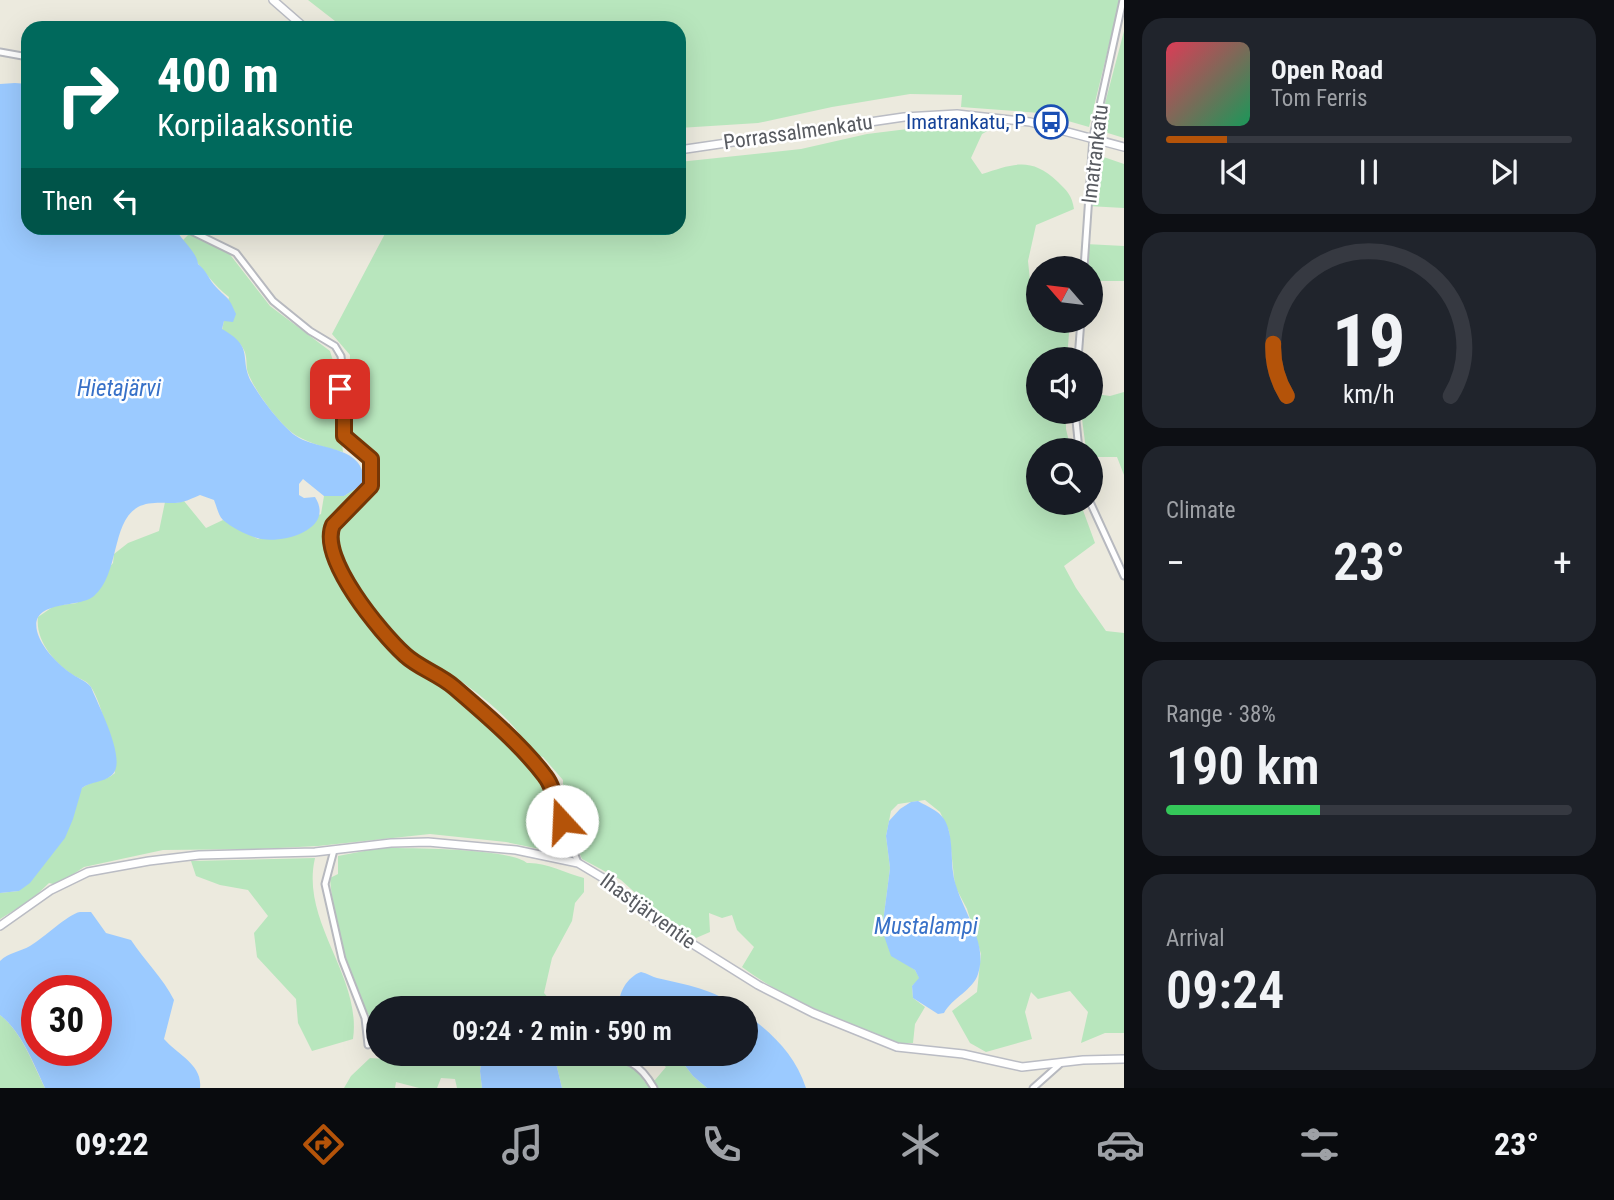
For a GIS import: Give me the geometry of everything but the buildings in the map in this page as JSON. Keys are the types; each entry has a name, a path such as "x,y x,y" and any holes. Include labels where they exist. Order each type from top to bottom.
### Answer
{"street":[{"path":"273,0 297,21"},
{"name":"Imatrankatu","path":"1085,256 1093,137 1123,0"},
{"path":"0,52 21,56"},
{"name":"Porrassalmenkatu","path":"686,149 904,117 957,114 1030,122 1124,147"},
{"path":"199,235 236,253 273,301 310,331 335,346 341,356 342,365 340,389 344,408 344,436 371,459 371,486 333,525 329,533 333,553 361,604 406,657 453,687 484,713 547,778 578,863"},
{"path":"1096,515 1124,576"},
{"name":"Ihastjärventie","path":"0,926 51,890 88,872 149,861 199,855 334,850 391,843 428,842 516,850 578,863 608,881 659,923 767,990 814,1013 897,1047 963,1054 1022,1067 1059,1065 1083,1060 1124,1059"},
{"path":"334,850 325,884 342,959 366,1027"},
{"path":"1033,1088 1059,1065"},
{"path":"637,1066 654,1088"}],"green space":[{"path":"308,0 1120,0 1089,127 1040,113 961,107 962,95 910,94 758,123 686,128 686,21 335,21"},
{"path":"1124,31 1124,138 1098,130"},
{"path":"956,123 995,127 982,134 971,158 982,174 1013,165 1030,165 1048,174 1064,188 1072,200 1074,209 1036,225 1029,256 1026,256 1026,333 1069,333 1068,347 1026,347 1026,424 1066,424 1068,438 1026,438 1026,515 1085,515 1095,543 1064,566 1106,631 1124,633 1124,1033 1105,1033 1081,1043 1088,1012 1070,991 1038,999 1031,992 1025,1012 1032,1039 986,1052 970,1043 952,1011 977,992 981,954 967,909 955,886 949,831 940,812 925,800 898,804 891,811 886,836 890,868 882,930 900,959 915,970 920,979 912,986 913,998 925,1007 915,1024 913,1043 898,1043 779,991 742,967 754,947 737,930 732,915 722,918 709,913 710,932 696,938 662,917 621,880 582,859 563,813 563,780 543,757 530,753 519,733 489,703 393,637 367,606 365,598 342,565 336,551 333,539 335,528 342,516 375,489 374,471 378,470 374,458 356,439 350,426 350,355 332,334 384,235 686,235 686,161 801,149 867,134"},
{"path":"1092,153 1124,164 1124,208 1088,206"},
{"path":"191,235 228,252 270,306 330,351 337,374 330,406 341,435 343,452 313,444 297,436 283,424 262,398 248,373 243,348 222,330 229,297 210,278 182,241"},
{"path":"1086,244 1124,246 1124,281 1103,281 1103,256 1085,256"},
{"path":"1124,392 1124,475 1117,457 1103,457 1103,438 1084,438 1083,424 1103,424 1103,395"},
{"path":"363,484 366,486 365,491 330,525 327,535 332,560 360,615 395,655 400,655 460,697 540,778 569,855 506,842 430,834 318,846 163,850 84,867 57,885 49,883 31,900 0,919 0,893 19,891 82,788 115,773 96,696 87,683 66,670 47,650 40,634 38,617 54,606 77,603 113,563 114,554 128,543 159,531 165,502 184,501 206,528 223,520 258,539 321,514 324,496 344,496"},
{"path":"380,848 480,852 517,858 584,878 584,892 575,903 572,921 552,958 544,993 547,996 366,996 366,1009 346,957 335,916 330,878 338,874 338,856"},
{"path":"315,858 313,882 316,904 349,993 353,1039 312,1051 298,1023 296,999 257,957 254,933 268,916 248,890 220,885 196,876 191,861"},
{"path":"0,1015 21,1041 21,1066 34,1066 45,1088 0,1088"},
{"path":"366,1062 366,1066 481,1066 482,1088 457,1088 455,1079 441,1078 437,1088 419,1088 396,1082 395,1088 344,1088 351,1076"},
{"path":"557,1066 631,1066 645,1082 655,1080 665,1066 685,1066 707,1088 562,1088"}],"water":[{"name":"Hietajärvi","path":"21,83 21,235 180,235 195,255 198,264 228,298 236,314 233,322 224,321 222,329 243,348 248,374 265,403 293,434 303,440 347,454 356,460 368,485 365,491 366,486 363,484 344,496 324,496 303,479 299,484 299,495 304,498 315,497 319,509 318,518 302,532 279,539 257,538 234,528 221,518 214,500 200,495 178,503 147,504 129,514 123,524 108,574 94,596 48,609 37,621 39,637 50,654 64,668 91,687 114,746 116,768 108,778 82,788 65,838 30,883 19,891 0,893 0,84"},
{"name":"Mustalampi","path":"918,801 939,813 947,825 955,884 980,948 975,980 944,1013 938,1014 913,998 912,986 919,978 915,970 891,956 882,930 890,868 886,836 889,821 900,809"},
{"path":"80,912 91,912 106,933 131,940 174,1000 164,1039 193,1066 200,1080 200,1088 45,1088 34,1066 112,1066 112,975 21,975 21,1039 0,1015 0,961 30,946"},
{"path":"641,972 718,996 620,996 624,986"},
{"path":"758,1023 789,1055 806,1088 707,1088 685,1066 758,1066"},
{"path":"481,1066 557,1066 562,1088 482,1088"}],"place":[{"name":"Imatrankatu, P","path":"1051,122"}],"route":[{"path":"340,389 344,408 344,436 371,459 371,486 333,525 329,533 337,563 361,604 406,657 453,687 484,713 547,778 562,821"}]}
